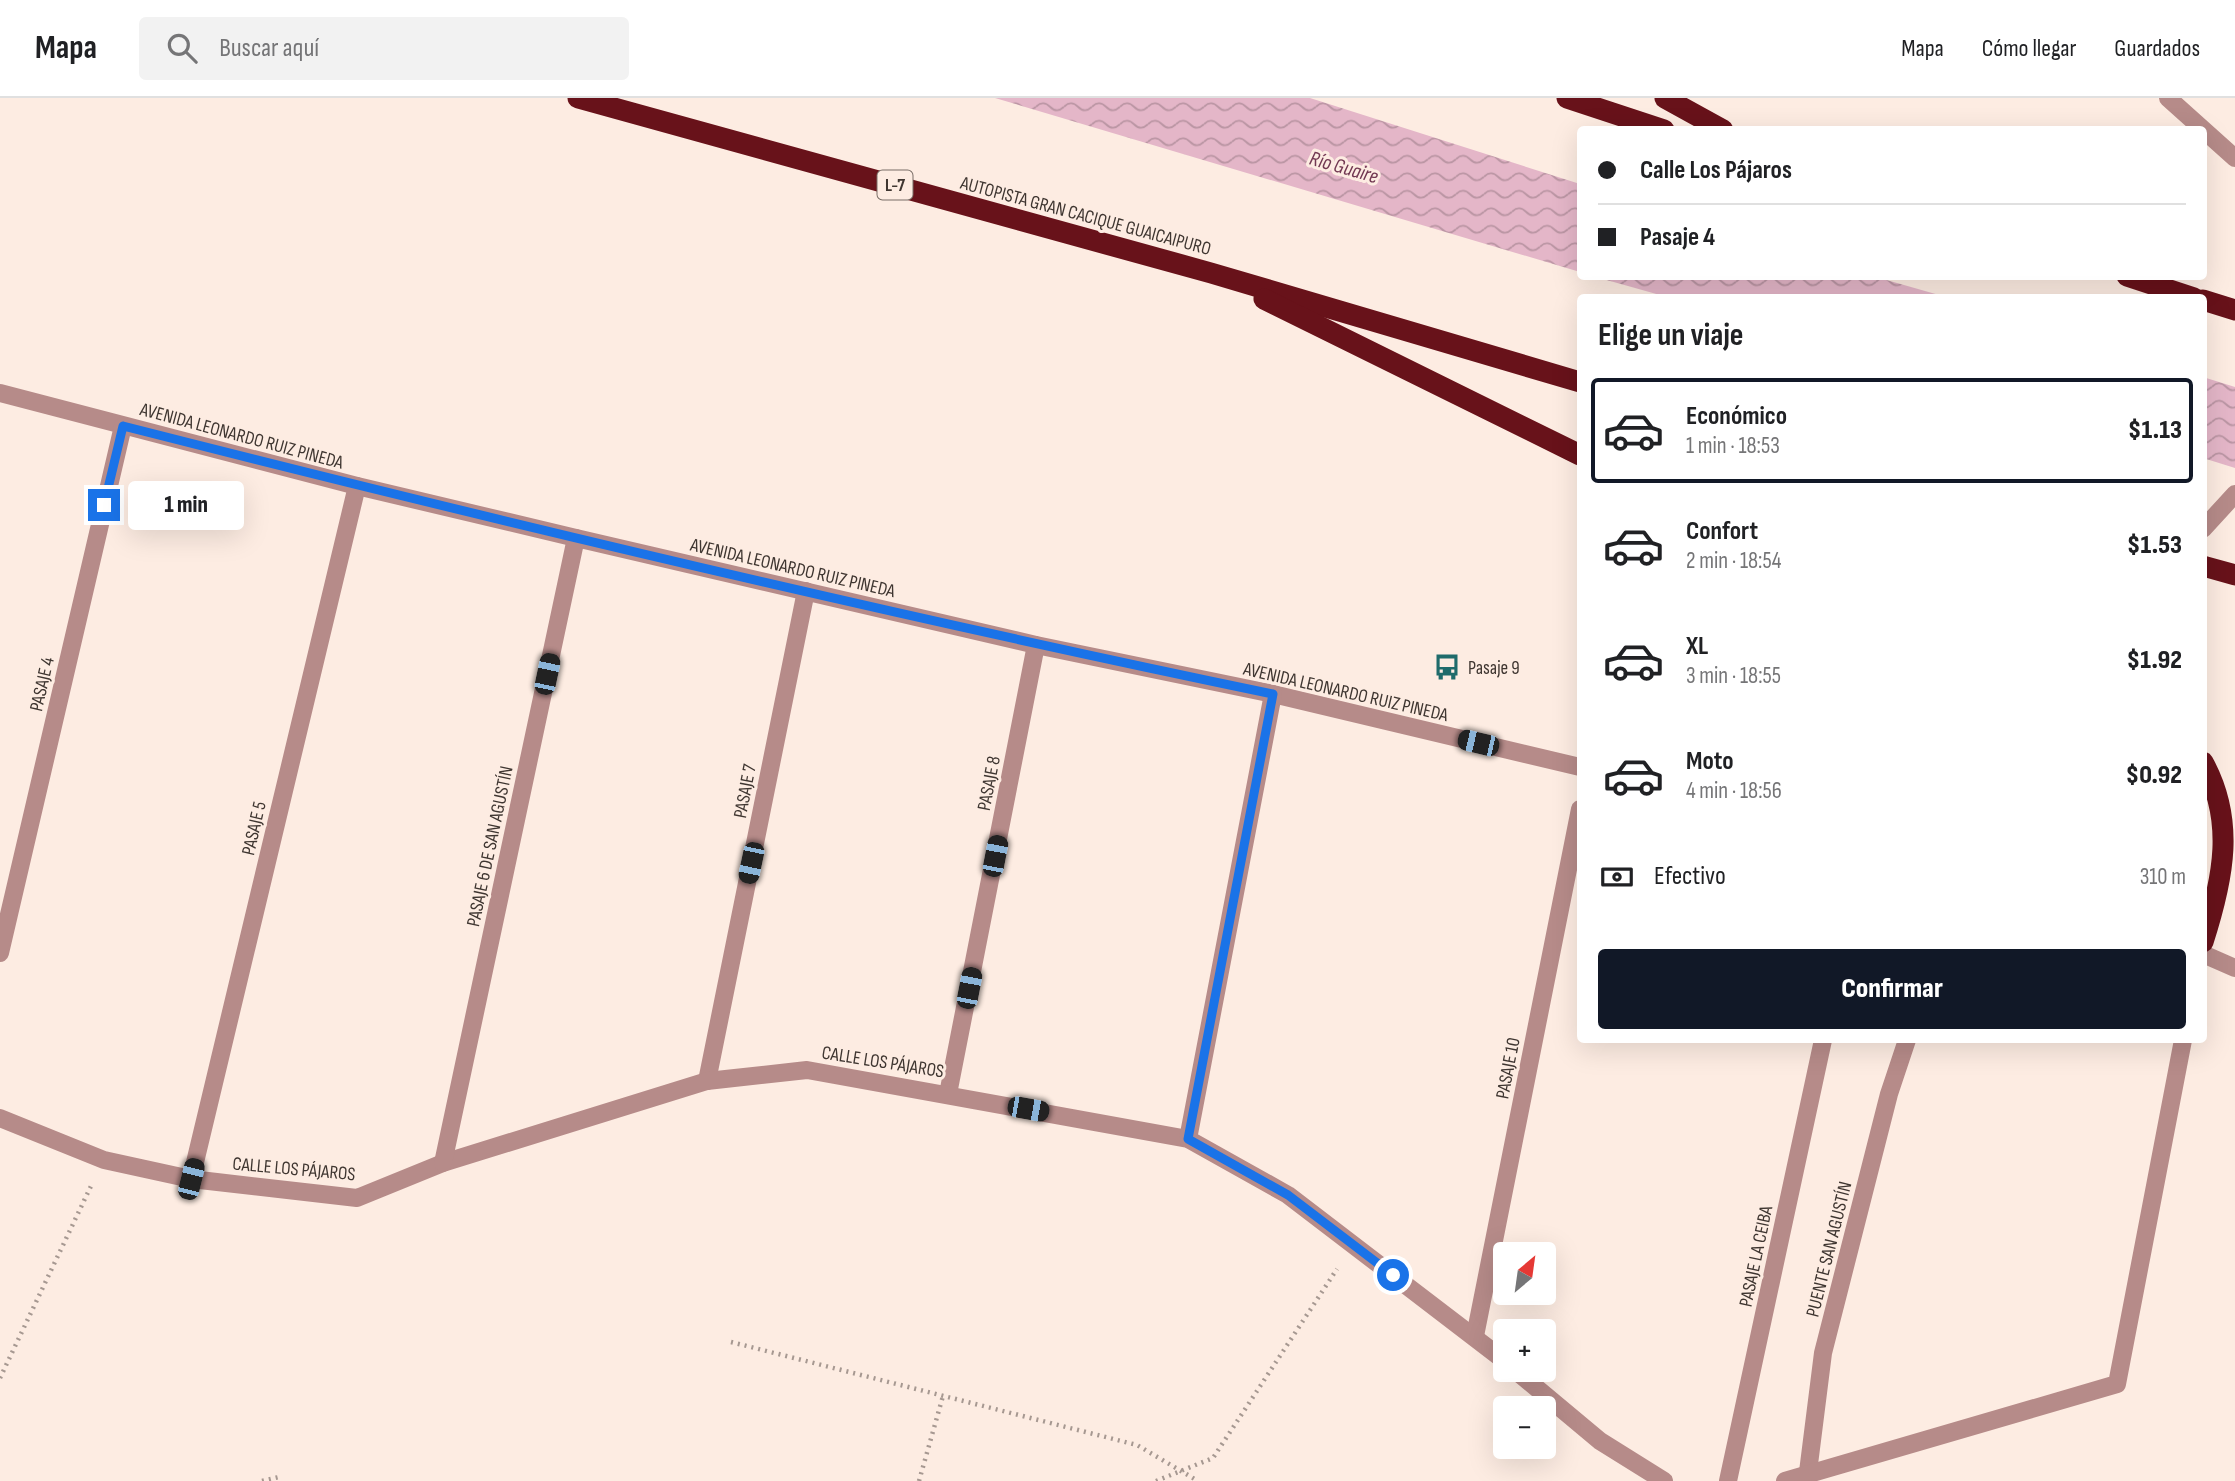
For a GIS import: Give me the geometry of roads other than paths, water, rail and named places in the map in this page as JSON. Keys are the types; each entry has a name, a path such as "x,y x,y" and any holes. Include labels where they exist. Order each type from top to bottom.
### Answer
{"highway":[{"name":"AUTOPISTA GRAN CACIQUE GUAICAIPURO","path":"578,98 1211,273 1577,381"},
{"path":"1567,98 1652,126"},
{"path":"1665,98 1716,126"},
{"path":"1211,273 1577,454"},
{"path":"2139,280 2182,294"},
{"path":"2207,301 2235,310"},
{"path":"2207,567 2235,575"},
{"path":"2207,766 2218,778 2230,805 2234,830 2225,875 2207,930"}],"street":[{"path":"2168,98 2199,126"},
{"path":"2207,133 2235,158"},
{"name":"AVENIDA LEONARDO RUIZ PINEDA","path":"0,393 357,486 576,538 1037,645 1273,694 1577,766"},
{"name":"PASAJE 4","path":"0,953 123,426"},
{"name":"PASAJE 5","path":"191,1179 357,486"},
{"path":"2207,525 2235,494"},
{"name":"PASAJE 6 DE SAN AGUSTÍN","path":"443,1163 576,538"},
{"name":"PASAJE 7","path":"707,1081 806,591"},
{"name":"PASAJE 8","path":"948,1094 1037,645"},
{"path":"1188,1139 1273,694"},
{"name":"PASAJE 10","path":"1475,1336 1577,824"},
{"path":"2207,956 2235,968"},
{"name":"PASAJE LA CEIBA","path":"1728,1481 1822,1043"},
{"name":"PUENTE SAN AGUSTÍN","path":"1808,1472 1823,1353 1889,1094 1906,1043"},
{"path":"1785,1481 1808,1472 2117,1384 2182,1043"},
{"name":"CALLE LOS PÁJAROS","path":"0,1118 104,1160 191,1179 357,1198 443,1163 707,1081 807,1070 1188,1139 1288,1195 1493,1351"},
{"path":"1530,1382 1600,1441 1664,1481"}],"water":[{"name":"Río Guaire","path":"995,98 1310,98 1577,183 1577,271"},
{"path":"1607,280 1886,280 1936,294 1656,294"},
{"path":"2207,378 2235,387 2235,468 2207,459"}],"place":[{"name":"Pasaje 9","path":"1447,667"}]}
